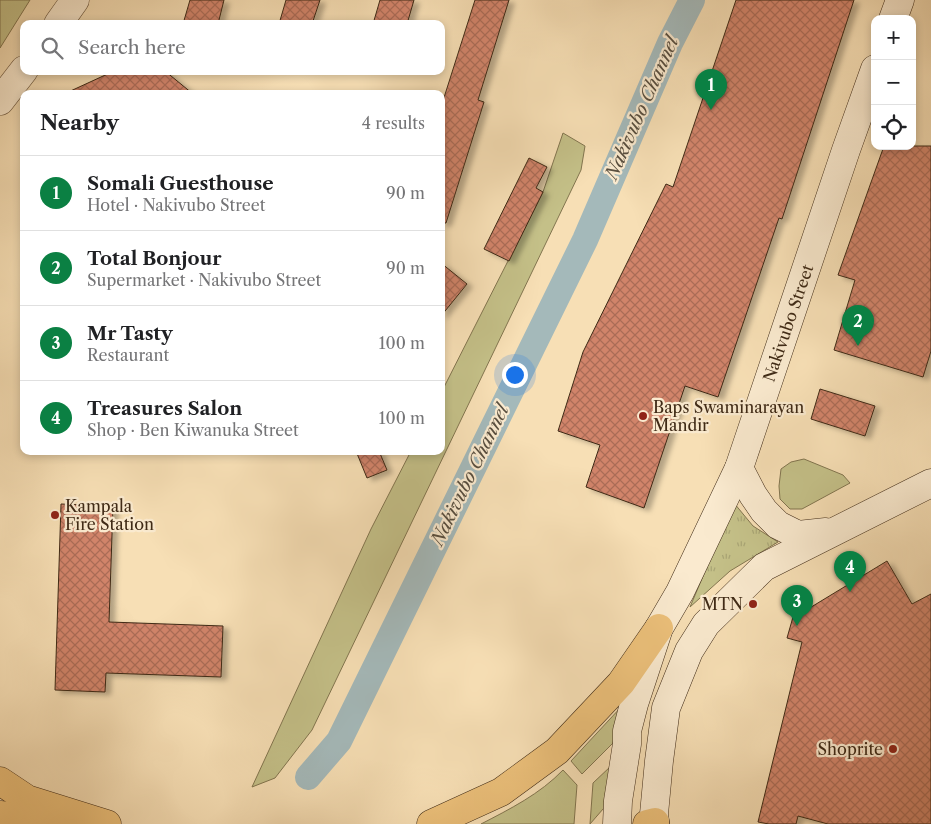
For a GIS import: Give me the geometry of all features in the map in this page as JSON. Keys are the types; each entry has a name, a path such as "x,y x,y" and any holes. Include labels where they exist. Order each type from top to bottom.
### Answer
{"main road":[{"path":"61,20 75,0"},
{"path":"894,15 900,0"},
{"path":"0,101 20,75"},
{"name":"Nakivubo Street","path":"617,824 627,732 634,704 659,628 680,592 739,468 871,80"},
{"path":"739,468 753,495 764,511 778,525 798,535 835,531"},
{"path":"653,823 666,708 689,651 706,624 764,567 931,483"},
{"path":"431,824 501,792 557,751 622,683 659,628"},
{"path":"0,781 27,799 107,824"},
{"path":"0,815 70,824"}],"green space":[{"path":"0,0 30,0 0,48"},
{"path":"563,133 585,146 581,170 445,453 445,385 543,192"},
{"path":"409,455 444,455 312,730 275,778 252,787 371,529"},
{"path":"804,459 843,475 850,483 802,509 790,509 780,499 781,469 791,462"},
{"path":"734,503 753,526 778,542 730,571 690,607"},
{"path":"622,706 613,743 582,774 571,761"},
{"path":"611,766 610,801 590,824 593,783"},
{"path":"563,770 577,785 574,824 481,824 535,794"}],"building":[{"path":"190,0 224,0 219,20 184,20"},
{"path":"286,0 320,0 313,20 280,20"},
{"path":"380,0 414,0 408,20 374,20"},
{"path":"475,0 509,0 478,100 484,102 446,223 445,223 445,94"},
{"path":"736,0 854,0 782,219 779,218 718,397 685,386 644,508 586,487 600,445 558,431 583,352 666,184 673,187"},
{"path":"105,75 170,75 188,90 73,90"},
{"path":"916,146 931,146 931,351 923,377 834,350 855,280 838,275 883,150 916,150"},
{"path":"529,158 547,167 536,188 543,192 509,261 484,249"},
{"path":"445,266 467,284 445,311"},
{"path":"820,389 875,406 865,436 811,419"},
{"path":"358,455 381,455 387,470 367,478"},
{"path":"61,504 113,506 109,622 223,626 221,677 106,673 105,692 55,690"},
{"path":"887,561 912,604 931,594 931,824 828,824 798,816 796,824 758,822 802,642 787,638 795,610 803,612"}],"waterway":[{"name":"Nakivubo Channel","path":"308,777 339,741 585,240 670,43 692,0"}],"place":[{"name":"Somali Guesthouse","path":"711,110"},
{"name":"Total Bonjour","path":"858,346"},
{"name":"Baps Swaminarayan Mandir","path":"643,416"},
{"name":"Kampala Fire Station","path":"55,515"},
{"name":"Treasures Salon","path":"850,592"},
{"name":"MTN","path":"753,604"},
{"name":"Mr Tasty","path":"797,626"},
{"name":"Shoprite","path":"893,749"}]}
